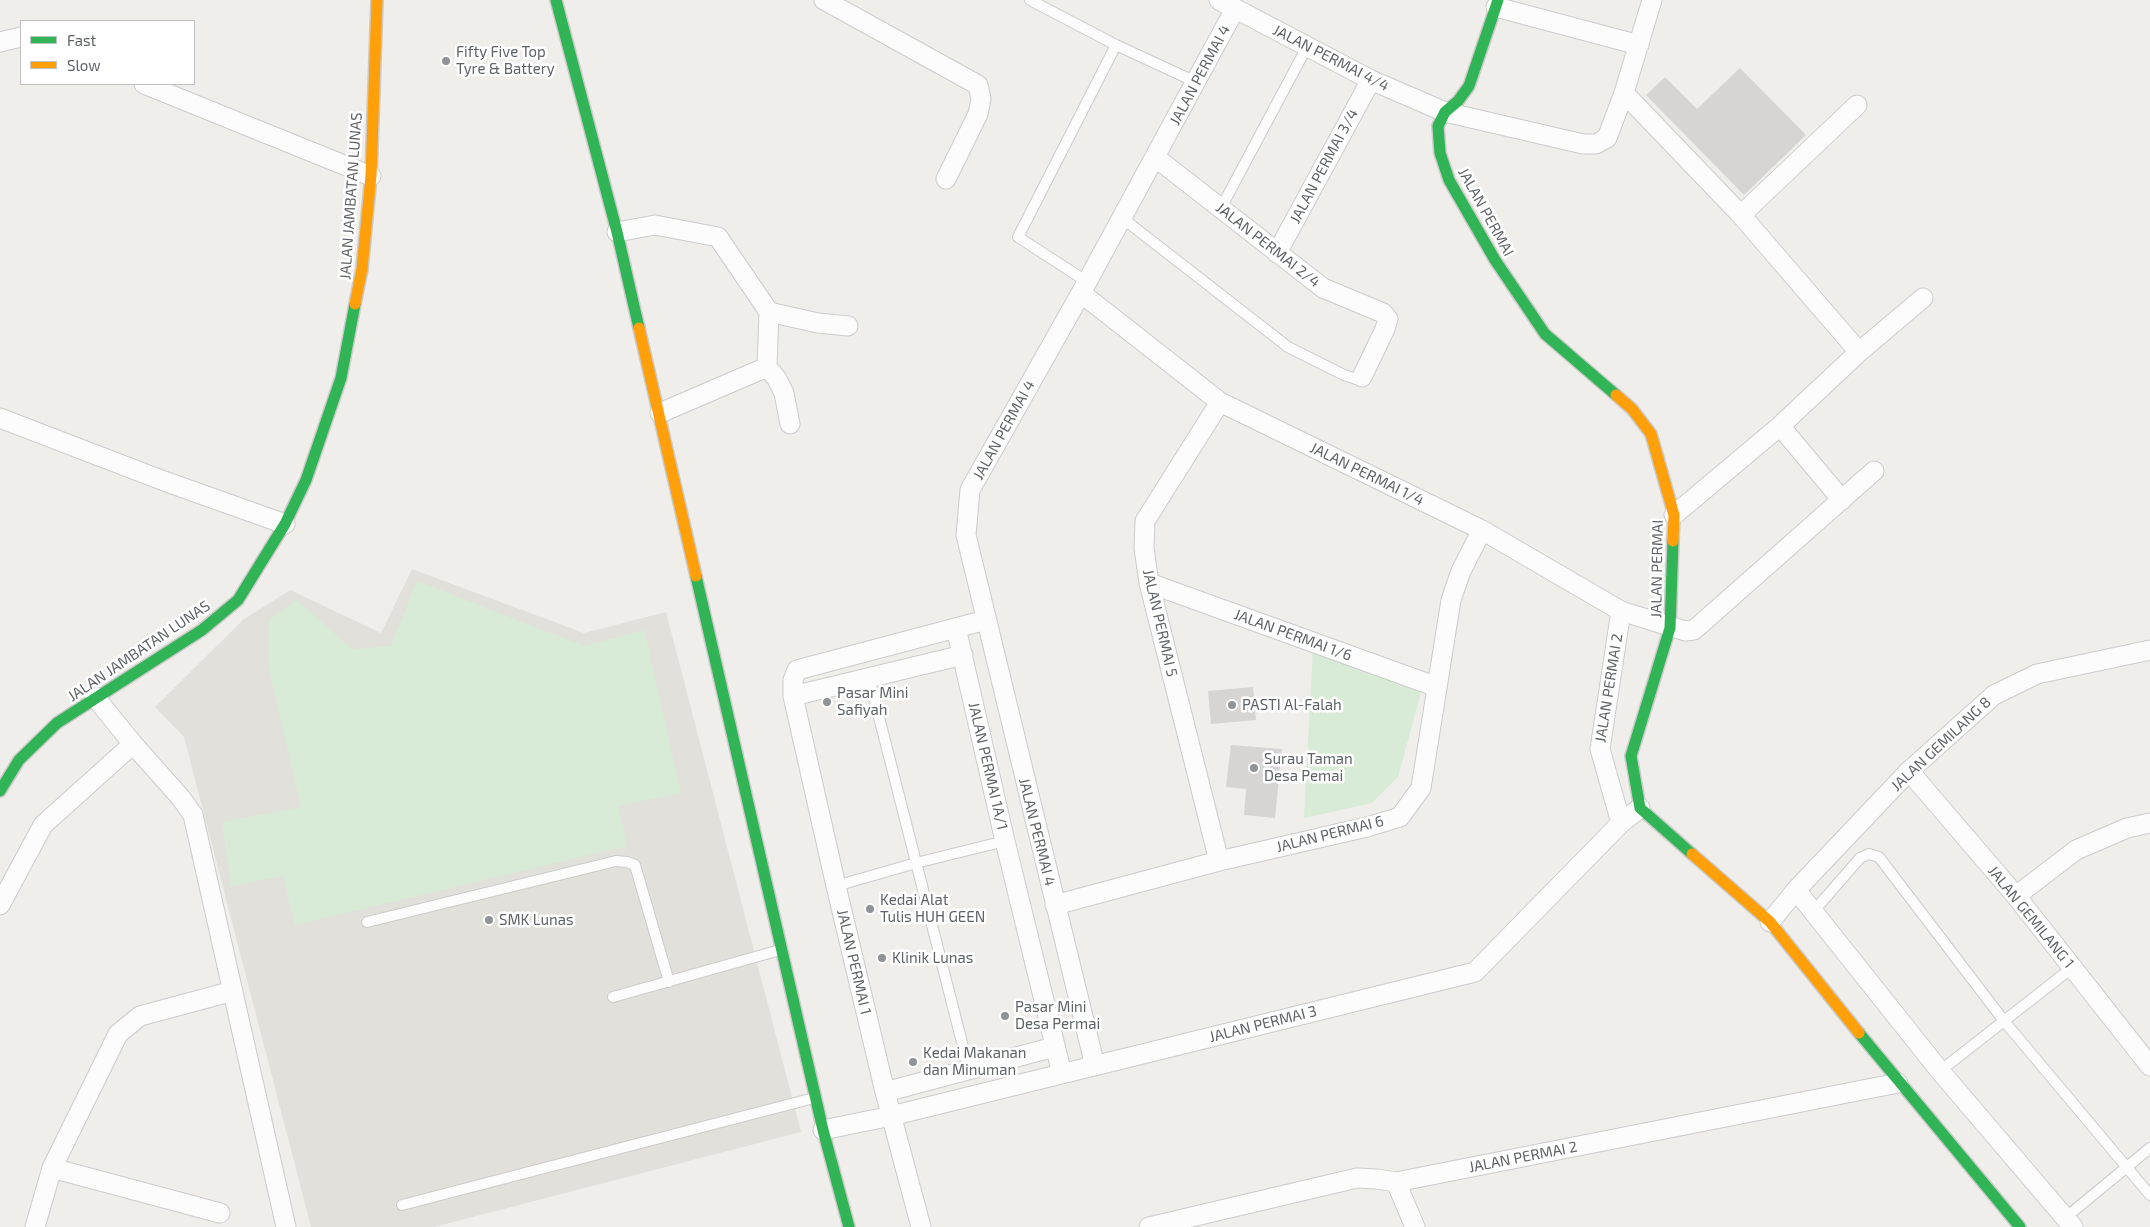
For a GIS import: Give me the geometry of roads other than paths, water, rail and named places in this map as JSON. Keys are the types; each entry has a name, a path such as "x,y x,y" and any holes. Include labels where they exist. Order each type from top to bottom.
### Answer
{"main road":[{"name":"JALAN JAMBATAN LUNAS","path":"0,792 19,760 57,723 202,630 238,600 285,524 306,480 341,378 362,270 371,176 377,0"},
{"path":"556,0 617,232 823,1130 849,1227"},
{"path":"1446,112 1458,101 1469,86 1497,3"},
{"name":"JALAN PERMAI","path":"1446,112 1438,126 1440,153 1449,180 1495,260 1545,334 1632,409 1651,434 1674,515 1670,628 1631,756 1640,808"},
{"path":"1640,808 1770,922 1898,1083 2020,1227"}],"street":[{"path":"824,0 978,85 982,99 978,114 946,178"},
{"name":"JALAN PERMAI 4/4","path":"1227,4 1308,45 1371,80 1446,112 1583,144 1596,144 1607,138 1624,93 1652,0"},
{"path":"1497,3 1639,45"},
{"name":"JALAN PERMAI 4","path":"1095,1066 966,535 970,490 1196,82 1227,4"},
{"path":"0,42 20,37"},
{"name":"JALAN PERMAI 3/4","path":"1278,253 1371,80"},
{"path":"146,85 371,176"},
{"path":"1624,93 1741,215 1859,352"},
{"path":"1741,215 1857,105"},
{"name":"JALAN PERMAI 2/4","path":"1155,157 1323,288 1383,312 1388,319 1385,329 1362,377"},
{"path":"617,232 655,225 718,237 769,312 767,367 777,379 784,393 790,424"},
{"name":"JALAN PERMAI 1/4","path":"1084,287 1220,402 1482,530 1621,611 1670,628 1685,631 1694,630 1874,471"},
{"path":"1674,515 1780,426 1859,352 1923,298"},
{"path":"769,312 818,323 848,326"},
{"path":"660,413 767,367"},
{"name":"JALAN PERMAI 5","path":"1219,861 1149,583 1144,548 1145,521 1220,402"},
{"path":"0,418 155,478 285,524"},
{"path":"1780,426 1842,500"},
{"name":"JALAN PERMAI 6","path":"1055,905 1219,861 1367,827 1400,817 1421,788 1451,600 1461,571 1482,530"},
{"name":"JALAN PERMAI 1/6","path":"1149,583 1437,687"},
{"name":"JALAN PERMAI 2","path":"1621,611 1600,748 1621,823"},
{"path":"956,628 986,620"},
{"name":"JALAN PERMAI 1A/1","path":"956,628 1005,841 1062,1074"},
{"name":"JALAN PERMAI 1","path":"921,1227 885,1092 836,886 793,696 792,680 797,670 956,628"},
{"name":"JALAN GEMILANG 8","path":"1770,922 1796,890 1909,771 1994,695 2037,674 2150,650"},
{"path":"793,696 963,655"},
{"path":"95,697 133,744 181,798 192,815 286,1227"},
{"path":"0,905 43,825 133,744"},
{"name":"JALAN GEMILANG 1","path":"1909,771 2016,896 2150,1066"},
{"name":"JALAN PERMAI 3","path":"823,1130 891,1116 1475,972 1621,823 1640,808"},
{"path":"2016,896 2076,850 2127,828 2150,823"},
{"path":"1796,890 1940,1071 2069,1223"},
{"path":"34,1227 52,1168 118,1034 140,1016 233,991"},
{"path":"885,1092 1054,1047"},
{"name":"JALAN PERMAI 2","path":"1149,1227 1357,1178 1396,1182 1898,1083"},
{"path":"52,1168 220,1213"},
{"path":"1396,1182 1415,1227"}],"lane":[{"path":"1030,0 1116,45 1196,82"},
{"path":"1084,287 1018,237 1116,45"},
{"path":"1221,208 1308,45"},
{"path":"1121,217 1288,347 1344,375 1356,379 1362,377"},
{"path":"869,678 969,1070"},
{"path":"836,886 916,863 1005,841"},
{"path":"1814,912 1860,858 1869,854 1879,857 2004,1022 2150,1195"},
{"path":"367,922 616,861 627,862 635,865 669,982"},
{"path":"613,997 782,949"},
{"path":"1940,1071 2072,967"},
{"path":"402,1205 816,1098"},
{"path":"2069,1223 2126,1168 2150,1148"}],"place":[{"name":"Fifty Five Top Tyre & Battery","path":"446,61"},
{"name":"Pasar Mini Safiyah","path":"827,702"},
{"name":"PASTI Al-Falah","path":"1232,705"},
{"name":"Surau Taman Desa Pemai","path":"1254,768"},
{"name":"Kedai Alat Tulis HUH GEEN","path":"870,909"},
{"name":"SMK Lunas","path":"489,920"},
{"name":"Klinik Lunas","path":"882,958"},
{"name":"Pasar Mini Desa Permai","path":"1005,1016"},
{"name":"Kedai Makanan dan Minuman","path":"913,1062"}]}
